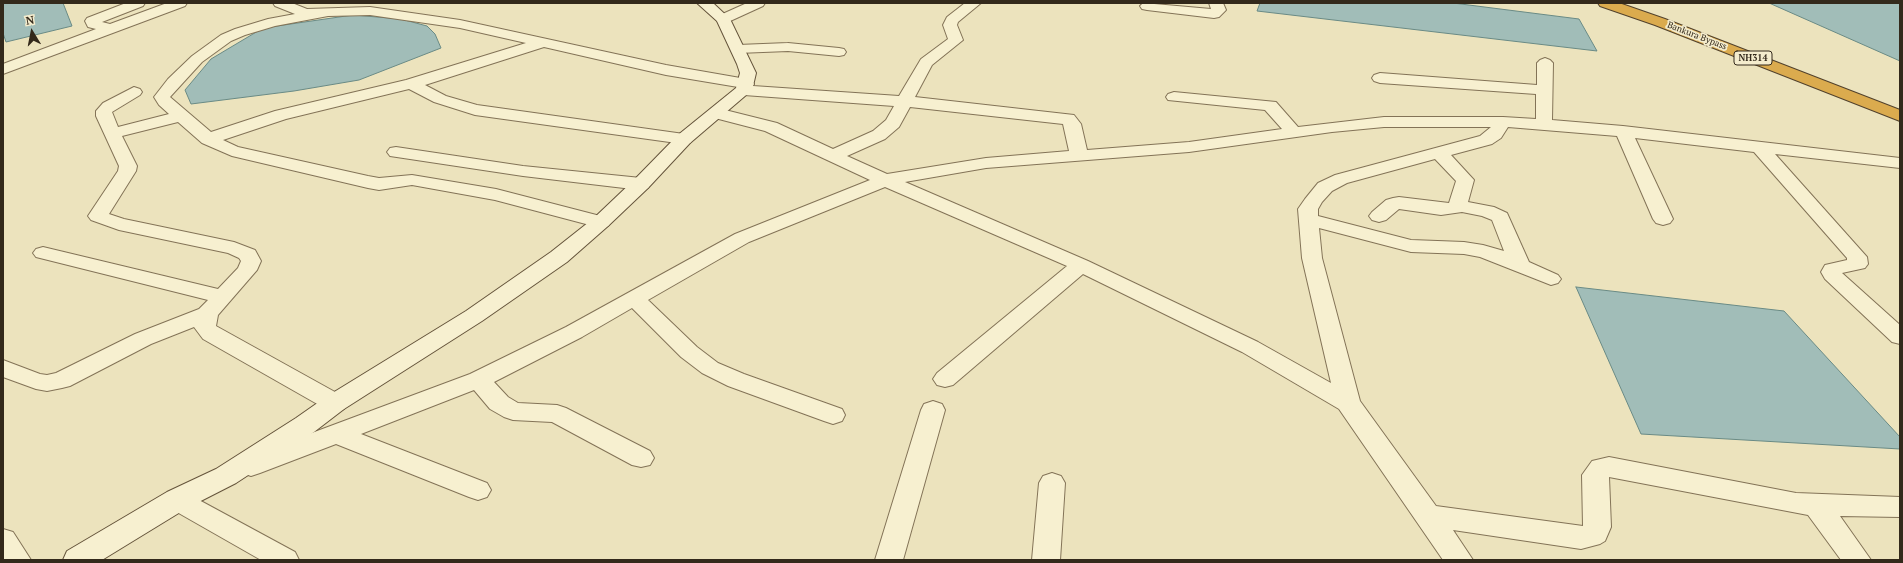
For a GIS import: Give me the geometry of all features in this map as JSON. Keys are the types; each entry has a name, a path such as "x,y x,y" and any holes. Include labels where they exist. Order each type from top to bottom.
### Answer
{"highway":[{"name":"Bankura Bypass","path":"1605,3 1660,22 1900,116"}],"street":[{"path":"111,29 92,24 92,21 138,3"},
{"path":"3,68 180,3"},
{"path":"280,3 294,10 305,13 321,8"},
{"path":"226,476 305,425 335,403 474,316 559,257 601,222 641,184 684,139 717,113 743,89 748,73 738,49 723,19 704,3"},
{"path":"723,19 758,3"},
{"path":"832,156 879,135 894,123 904,101 926,62 956,40 950,25 952,20 974,3"},
{"path":"1147,6 1214,14 1219,10 1216,3"},
{"path":"601,222 496,195 412,180 379,184 232,151 208,139 169,108 162,97 174,82 210,48 255,26 321,8 387,12 475,27 743,89 904,101 1001,113 1068,119 1073,124 1079,155"},
{"path":"208,139 281,115 411,84 542,42"},
{"path":"738,49 788,47 839,52"},
{"path":"1544,124 1545,63"},
{"path":"1380,78 1545,90"},
{"path":"411,84 440,99 475,110 684,139"},
{"path":"743,89 761,125"},
{"path":"3,368 47,384 62,380 143,339 207,314 247,270 250,261 248,254 234,248 119,224 98,216 127,171 128,166 104,116 104,111 109,106 134,92"},
{"path":"1174,97 1270,106 1277,111 1294,133"},
{"path":"717,113 771,128 885,180 1081,265 1250,348 1348,403"},
{"path":"113,133 180,116"},
{"path":"78,560 177,500 226,476 478,380 574,332 742,238 885,180 986,164 1079,155 1189,147 1384,122 1503,122 1544,124 1623,131 1900,163"},
{"path":"1458,560 1348,403 1312,258 1308,209 1314,199 1325,187 1335,182 1486,140 1495,134 1503,122"},
{"path":"1623,131 1663,219"},
{"path":"1760,148 1857,257 1858,264 1832,269 1832,275 1900,337"},
{"path":"396,152 523,171 641,184"},
{"path":"1440,154 1464,180 1458,206"},
{"path":"1380,216 1393,204 1399,203 1449,209 1458,206 1487,211 1500,217 1520,265"},
{"path":"1309,219 1411,246 1473,249 1493,254 1551,279"},
{"path":"43,254 224,297"},
{"path":"945,379 1081,265"},
{"path":"634,298 689,352 710,368 736,380 833,415"},
{"path":"207,314 205,327 211,334 335,403"},
{"path":"478,380 499,403 513,411 558,414 641,458"},
{"path":"889,560 932,410"},
{"path":"336,434 478,490"},
{"path":"1426,515 1574,537 1590,536 1595,533 1598,527 1595,475 1601,468 1609,467 1767,498 1816,505 1900,507"},
{"path":"1046,560 1052,483"},
{"path":"177,500 285,560"},
{"path":"1816,505 1857,560"},
{"path":"3,540 17,560"}],"water":[{"path":"3,3 63,3 72,26 6,42 3,33"},
{"path":"1260,3 1453,3 1579,19 1597,51 1257,11"},
{"path":"1769,3 1900,3 1900,61"},
{"path":"353,15 401,19 427,26 435,34 441,48 359,80 294,91 191,104 185,90 211,59 263,28"},
{"path":"1576,287 1784,311 1900,437 1900,449 1641,434"}]}
